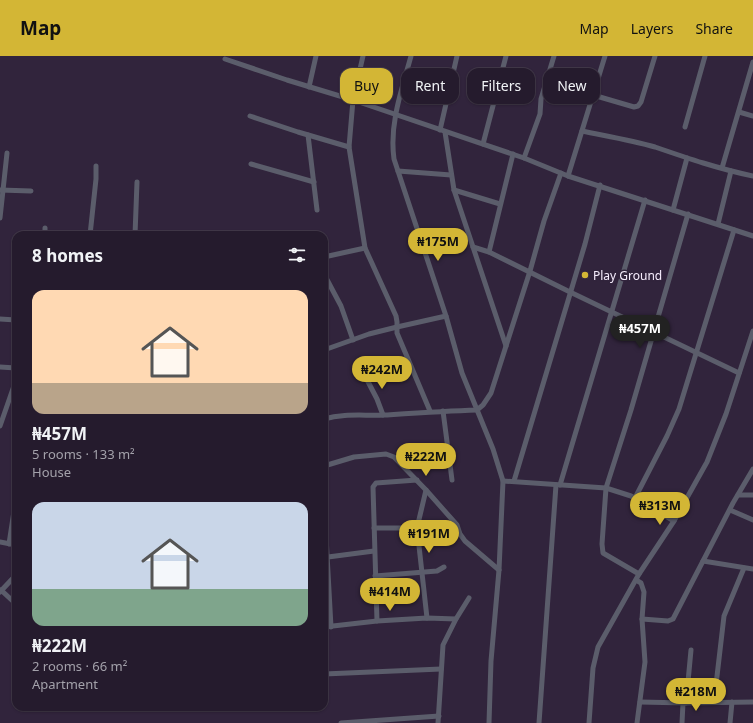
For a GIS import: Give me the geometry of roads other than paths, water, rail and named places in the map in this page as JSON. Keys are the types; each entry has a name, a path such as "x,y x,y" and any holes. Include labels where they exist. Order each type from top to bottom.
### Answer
{"street":[{"path":"309,87 316,56"},
{"path":"360,68 363,56"},
{"path":"410,56 393,130 393,148 398,171 446,316 462,373 493,449 503,481 499,570 491,661 489,723"},
{"path":"458,56 443,131 454,190 506,346"},
{"path":"483,144 506,56"},
{"path":"524,158 540,114 541,99 554,56"},
{"path":"600,72 605,56"},
{"path":"600,97 634,107 638,106 641,102 655,56"},
{"path":"685,127 705,56"},
{"path":"225,59 340,96"},
{"path":"722,168 752,66"},
{"path":"353,104 349,147 365,248 396,316 397,333 430,411"},
{"path":"364,104 513,154 568,176 600,185 753,236"},
{"path":"568,176 590,104"},
{"path":"739,112 753,116"},
{"path":"250,116 349,147"},
{"path":"582,131 653,147 686,158 753,176"},
{"path":"308,135 317,210"},
{"path":"0,218 1,190 7,153"},
{"path":"489,252 513,154"},
{"path":"673,210 686,158"},
{"path":"251,164 314,182"},
{"path":"90,231 96,166"},
{"path":"398,171 451,175"},
{"path":"718,224 731,171"},
{"path":"328,418 344,414 383,415 430,411 477,410 483,405 491,393 530,271 544,221 561,173"},
{"path":"134,231 137,182"},
{"path":"514,481 600,185"},
{"path":"1,190 31,191"},
{"path":"454,190 500,204"},
{"path":"538,723 558,485 645,200"},
{"path":"640,574 603,553 602,544 606,488 654,332 688,214"},
{"path":"634,498 673,424 679,409 734,230"},
{"path":"473,247 489,252 530,271 570,292 739,373"},
{"path":"328,256 365,248"},
{"path":"328,282 341,306 353,340"},
{"path":"328,349 397,326 446,316"},
{"path":"0,319 12,320"},
{"path":"589,723 593,668 598,647 636,580 674,520 714,448 753,331"},
{"path":"747,347 753,350"},
{"path":"0,367 12,368"},
{"path":"364,374 377,398 383,415"},
{"path":"0,426 12,392"},
{"path":"443,411 452,480"},
{"path":"328,465 354,457 394,456 457,524 460,534 465,541 499,570"},
{"path":"642,619 668,621 673,619 753,469"},
{"path":"377,621 374,551 374,484 417,480"},
{"path":"503,481 606,488 634,498 674,520"},
{"path":"426,490 417,528 427,618"},
{"path":"738,495 753,496"},
{"path":"730,510 753,520"},
{"path":"9,544 12,524"},
{"path":"374,528 417,528"},
{"path":"0,542 12,544"},
{"path":"328,557 374,551"},
{"path":"703,561 753,569"},
{"path":"375,576 437,571 444,567"},
{"path":"714,702 720,658 722,624 744,568"},
{"path":"12,579 1,591 12,601"},
{"path":"636,580 641,583 644,592 642,619 645,662 637,723"},
{"path":"328,598 331,627 377,621 427,618 456,619"},
{"path":"438,723 443,645 456,619 469,598"},
{"path":"682,723 691,650"},
{"path":"328,674 441,669"},
{"path":"640,702 753,702"},
{"path":"730,723 732,702"},
{"path":"341,723 439,716"}],"place":[{"name":"Play Ground","path":"585,275"}]}
